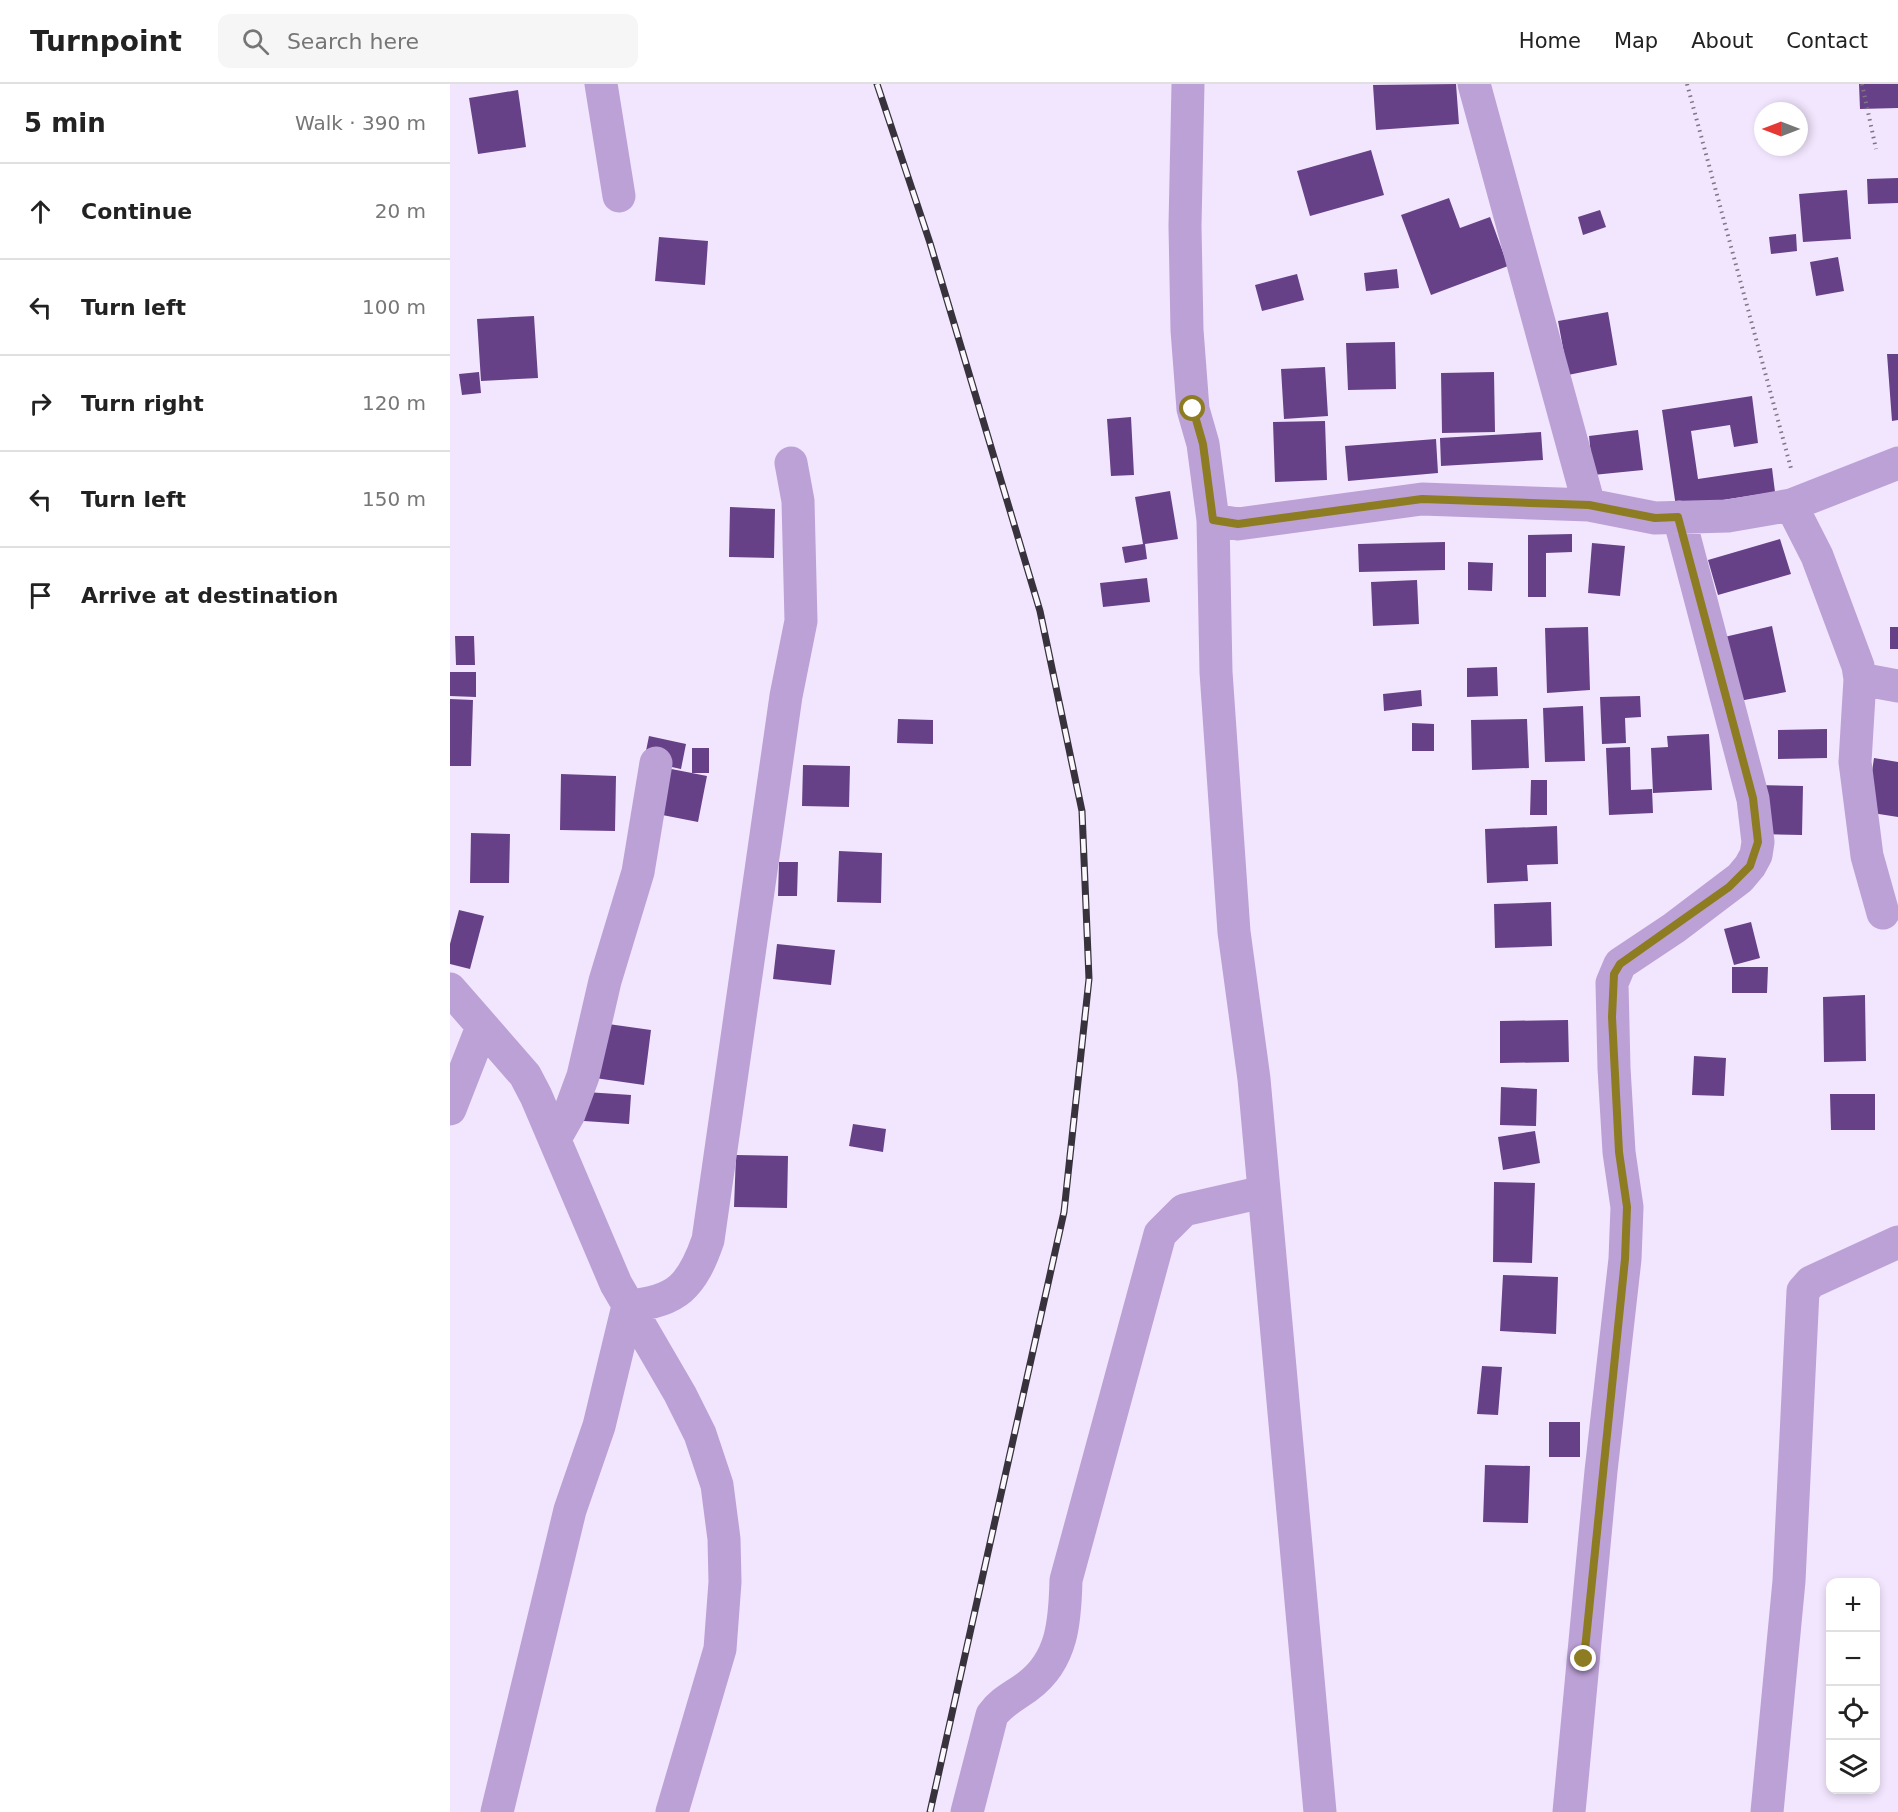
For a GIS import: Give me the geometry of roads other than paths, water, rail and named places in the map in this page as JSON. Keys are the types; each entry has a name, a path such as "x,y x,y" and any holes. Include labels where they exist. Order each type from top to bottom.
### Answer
{"street":[{"path":"601,84 619,196"},
{"path":"1188,84 1185,226 1187,330 1193,409 1203,444 1213,520 1216,672 1233,920 1254,1079 1320,1812"},
{"path":"1474,84 1589,505"},
{"path":"628,1306 653,1304 670,1297 700,1264 708,1240 786,696 801,621 798,501 791,462"},
{"path":"1213,520 1238,524 1422,499 1589,505 1655,518 1728,516 1795,504 1898,464"},
{"path":"1795,504 1839,611 1860,679 1855,762 1867,856 1883,913"},
{"path":"1569,1812 1601,1471 1625,1259 1627,1207 1619,1152 1612,983 1620,964 1674,928 1740,878 1756,855 1758,842 1753,798 1678,517"},
{"path":"1860,679 1898,686"},
{"path":"556,1137 569,1114 584,1076 605,981 639,872 657,763"},
{"path":"450,989 525,1075 556,1137 616,1284 680,1394 700,1434 717,1485 724,1539 725,1582 720,1649 672,1812"},
{"path":"450,1109 482,1027"},
{"path":"967,1812 992,1714 1000,1704 1030,1684 1053,1659 1062,1638 1066,1580 1160,1234 1184,1210 1263,1192"},
{"path":"1767,1812 1789,1581 1803,1291 1811,1282 1898,1242"},
{"path":"497,1812 570,1510 599,1426 628,1306"}],"railway":[{"path":"877,84 930,243 1040,611 1082,811 1089,979 1064,1212 930,1812"}]}
